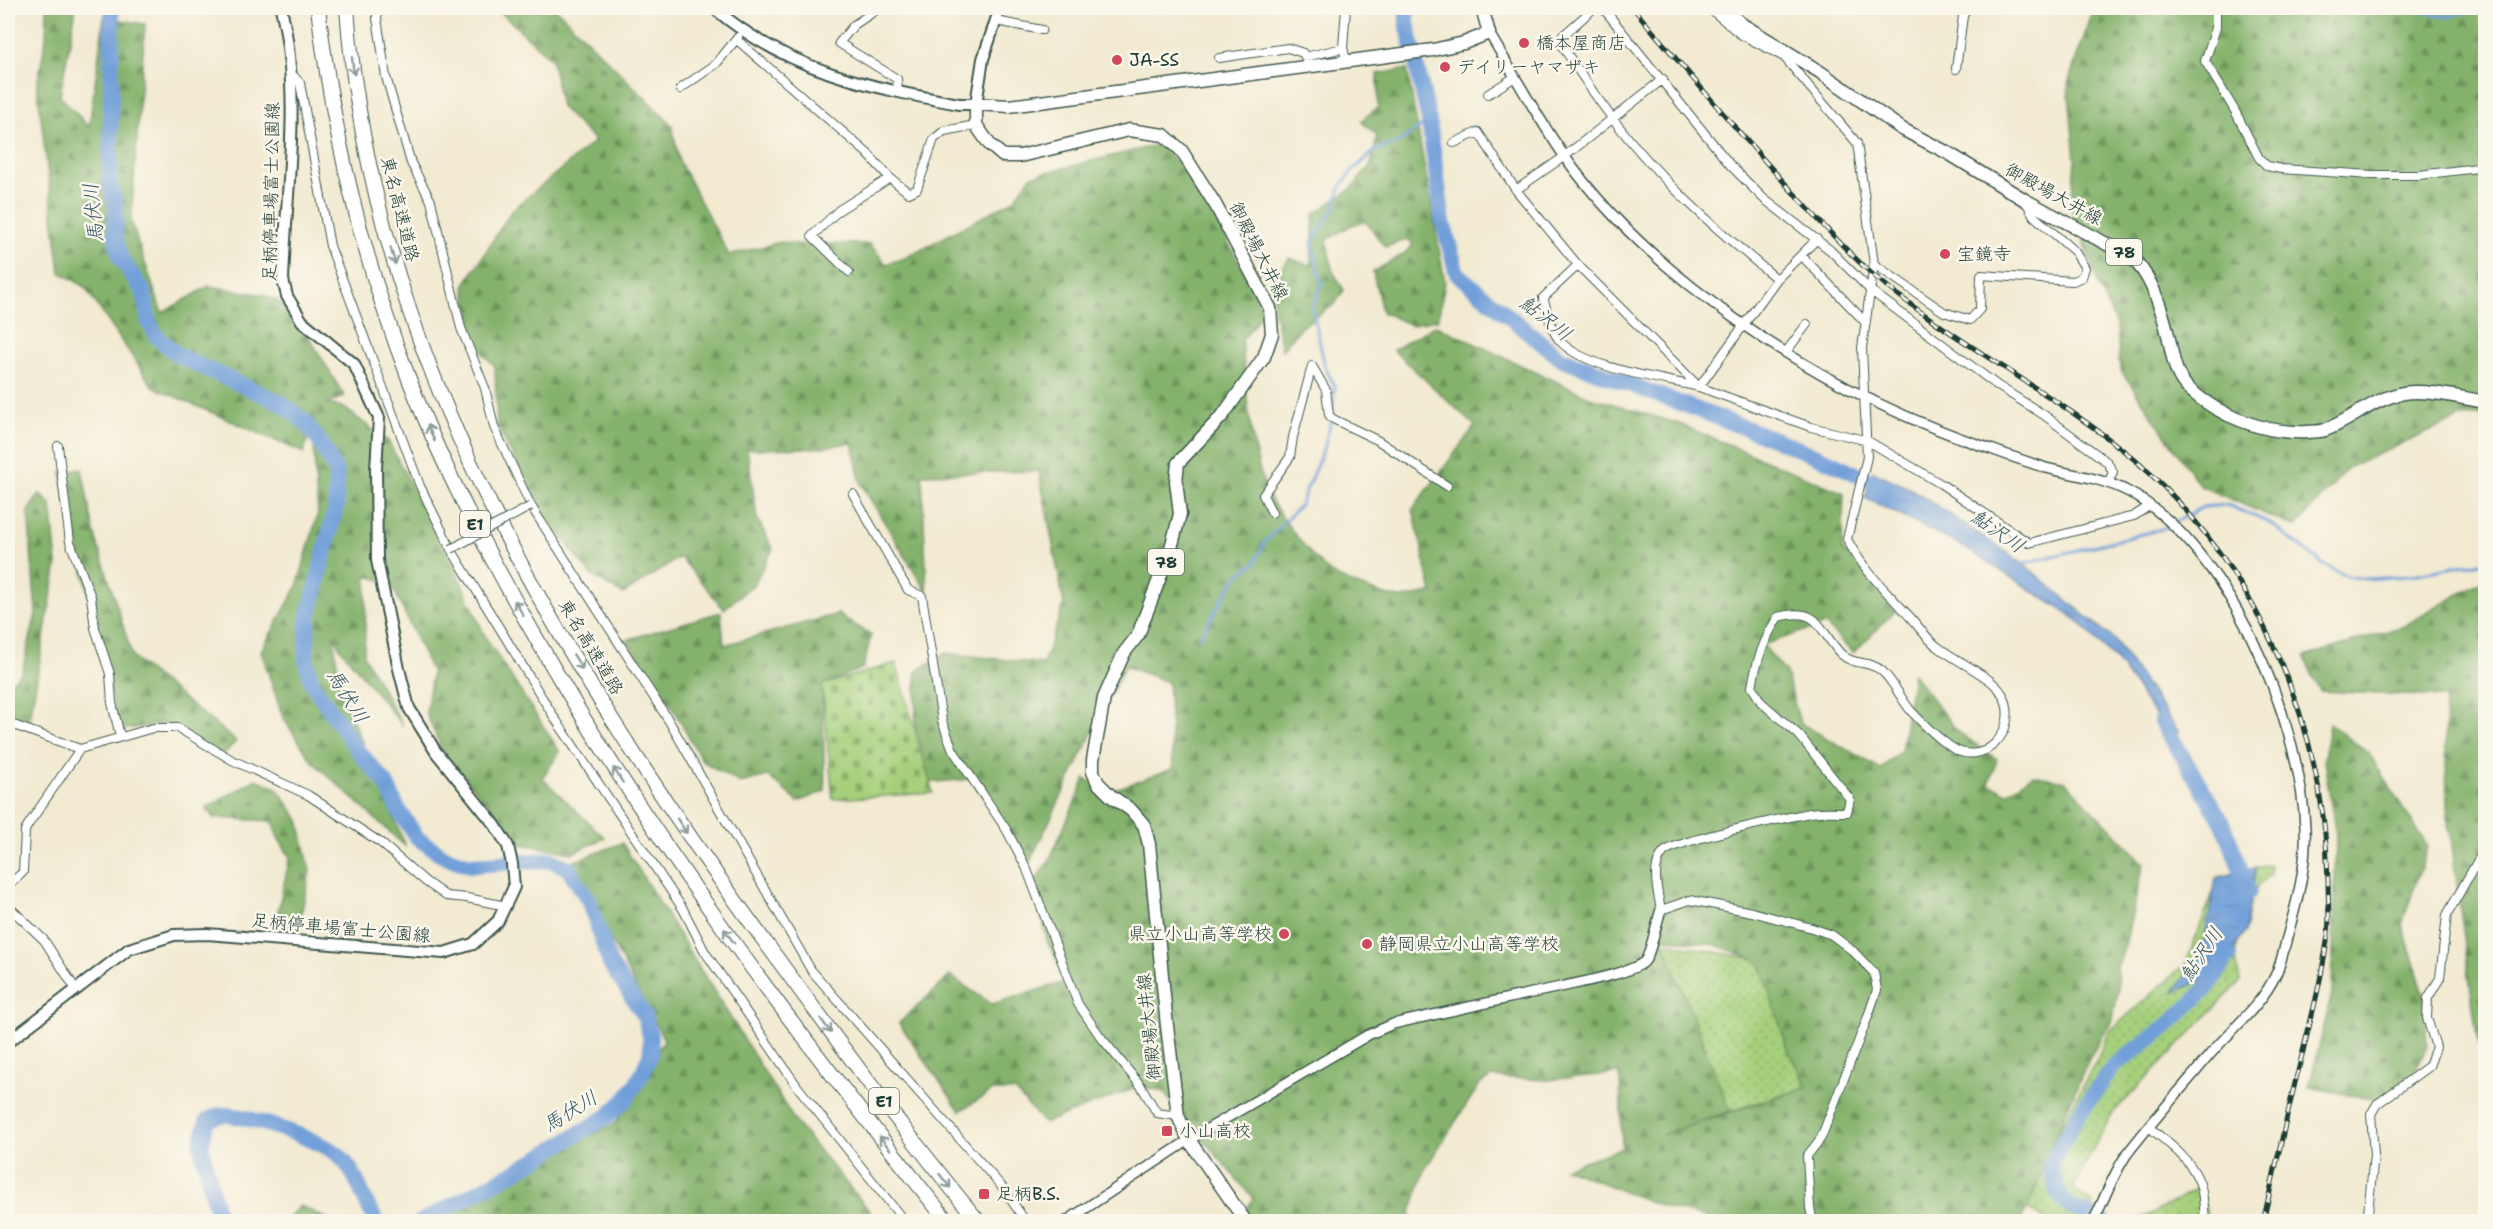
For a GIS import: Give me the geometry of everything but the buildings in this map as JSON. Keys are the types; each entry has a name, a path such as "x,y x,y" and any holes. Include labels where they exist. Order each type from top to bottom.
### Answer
{"highway":[{"name":"E1","path":"318,8 335,117 364,242 409,378 433,438 464,503 558,676 624,785 682,871 776,1002 948,1221"},
{"name":"東名高速道路","path":"347,8 354,73 368,154 408,308 453,426 520,563 564,640 633,751 706,862 832,1035 941,1176 979,1221"}],"main road":[{"name":"足柄停車場富士公園線","path":"8,1042 75,988 129,949 174,935 207,934 444,953 473,944 498,921 514,887 508,846 495,825 424,735 404,693 377,560 376,469 379,418 354,364 303,321 286,296 283,280 290,156 289,41 281,8"},
{"path":"714,8 738,35 852,81 959,104 1009,106 1431,51 1464,44 1489,33 1482,8"},
{"path":"976,125 976,104 983,59 1000,8"},
{"name":"御殿場大井線","path":"1722,8 1743,25 1820,72 1902,129 2025,200 2123,252 2139,264 2159,304 2180,379 2190,390 2216,407 2255,426 2288,432 2324,431 2383,399 2405,393 2486,402"},
{"name":"御殿場大井線","path":"976,125 990,145 1003,156 1020,156 1129,130 1164,135 1181,150 1215,204 1270,308 1272,334 1264,357 1223,415 1178,463 1176,481 1180,514 1171,548 1138,635 1124,652 1104,698 1093,760 1093,772 1098,783 1111,796 1131,810 1144,825 1149,844 1178,1116 1189,1140 1246,1221"}],"street":[{"path":"378,8 377,18 386,77 411,163 430,201 461,328 485,388 494,427 531,506 669,722 811,970 1003,1188 1026,1221"},
{"path":"879,8 854,25 839,44 897,79 898,92"},
{"path":"1346,8 1343,48 1347,63"},
{"path":"1594,8 1558,40 1613,120 1680,194 1724,236 1778,279"},
{"path":"1604,8 1731,166 1764,199 1817,239 1870,290 1998,386 2044,415 2107,462 2113,472 2108,484"},
{"path":"1065,1221 1189,1140 1368,1035 1393,1024 1592,980 1645,962 1650,952 1654,926 1661,910 1656,878 1658,862 1664,851 1691,840 1812,813 1847,812 1850,798 1799,735 1761,702 1752,687 1755,666 1769,630 1778,617 1795,613 1816,620 1842,655 1856,663 1868,663 1880,669 1893,683 1911,710 1950,747 1965,753 1980,753 1990,749 2002,737 2008,711 2003,694 1992,682 1936,646 1866,569 1847,539 1867,457 1862,348 1874,264 1857,143 1784,57 1740,34 1708,8"},
{"path":"1956,69 1963,16 1967,8"},
{"path":"2216,8 2216,28 2205,61 2235,111 2259,158 2267,166 2282,170 2372,175 2419,175 2486,167"},
{"path":"996,21 1042,30"},
{"path":"1489,33 1565,156 1629,232 1743,325 1864,397 1952,436 2044,467 2127,491 2161,515 2203,558 2232,602 2250,636 2277,700 2290,741 2303,798 2306,859 2277,972 2261,999 2211,1054 2125,1157 2093,1221"},
{"path":"680,89 716,64 738,35 867,153 890,178 909,193 916,189 934,139 944,131 976,125"},
{"path":"1219,58 1288,48 1303,53 1305,57 1343,48"},
{"path":"289,71 300,82 330,246 420,486 451,549 554,717 682,909 705,952 797,1086 905,1221"},
{"path":"1488,94 1515,77"},
{"path":"1516,190 1613,120 1663,79"},
{"path":"1454,143 1478,132 1516,190 1578,265 1699,387"},
{"path":"849,272 812,236 839,210 890,178"},
{"path":"1874,264 1944,312 1970,320 1980,309 1981,275 2073,281 2082,277 2085,268 2075,252 2034,216 2025,200"},
{"path":"1699,387 1778,279 1817,239"},
{"path":"1801,255 1866,323"},
{"path":"1578,265 1543,298 1560,342 1595,363 1699,387 1811,427 1868,441 1941,484 2029,543 2134,516 2149,506"},
{"path":"1786,352 1807,324"},
{"path":"1272,513 1263,495 1290,457 1312,366 1326,390 1329,415 1336,421 1377,440 1447,486"},
{"path":"58,446 70,542 91,597 95,628 110,674 112,703 120,736"},
{"path":"853,494 908,590 922,596 942,721 952,750 1006,829 1026,867 1078,1004 1100,1036 1141,1086 1157,1113 1178,1116"},
{"path":"451,549 531,506"},
{"path":"8,723 80,749"},
{"path":"8,886 23,872 25,831 28,825 80,749 153,728 178,728 232,760 308,795 381,843 446,896 506,906"},
{"path":"2367,1221 2374,1155 2371,1114 2377,1104 2429,1066 2436,1047 2427,1018 2428,998 2440,978 2447,915 2486,846"},
{"path":"1661,910 1690,900 1812,927 1832,935 1853,951 1874,973 1877,990 1867,1018 1821,1138 1807,1156 1810,1208 1814,1221"},
{"path":"8,906 44,940 75,988"},
{"path":"2150,1128 2170,1144 2194,1170 2201,1186 2205,1221"}],"green space":[{"path":"47,8 76,8 60,96 89,127 104,17 145,24 131,222 162,313 209,286 265,295 293,309 344,396 327,404 343,407 388,441 453,564 487,640 560,752 542,778 605,838 572,853 521,844 442,750 426,713 432,673 391,583 367,576 364,656 403,726 340,648 333,635 341,692 406,847 312,761 283,718 261,651 297,587 318,513 313,412 304,453 153,387 84,286 60,272 37,85 46,38"},
{"path":"496,8 555,8 672,125 679,161 729,255 781,242 870,244 886,264 905,258 1014,200 1031,176 1161,144 1195,182 1265,310 1242,340 1252,436 1260,473 1270,498 1293,532 1327,570 1373,591 1400,598 1432,593 1413,509 1475,426 1393,350 1435,325 1587,396 1679,424 1844,493 1842,549 1900,606 1853,653 1825,624 1763,645 1786,673 1800,723 1881,769 1901,751 1913,674 1957,731 1997,759 1989,784 2007,793 2033,775 2065,781 2144,863 2125,945 2117,968 2118,991 2113,1019 2091,1055 2053,1141 2029,1206 2019,1221 1706,1221 1706,1217 1667,1208 1564,1168 1622,1148 1620,1073 1546,1080 1491,1077 1480,1084 1426,1167 1408,1221 1241,1221 1253,1198 1162,1091 1141,1086 1044,1123 1015,1091 992,1091 960,1111 899,1023 950,976 992,1004 1068,981 1047,941 1034,882 1048,863 1085,779 1110,791 1173,769 1168,682 1125,666 1029,863 971,779 913,784 916,672 944,653 1043,664 1064,604 1039,471 922,474 927,592 861,484 852,443 816,448 747,449 757,518 773,549 754,584 724,609 680,557 623,594 591,575 542,512 497,426 495,366 476,347 464,286 512,210 595,141 561,107 552,60","holes":["1662,938 1716,945 1759,961 1789,1052 1807,1087 1662,1135 1730,1111"]},
{"path":"2094,8 2485,8 2485,415 2460,418 2349,467 2295,527 2200,486 2120,369 2117,327 2096,279 2071,206 2075,160 2068,83"},
{"path":"1407,69 1445,282 1438,319 1411,325 1382,312 1373,272 1404,254 1413,245 1409,239 1385,247 1366,222 1351,225 1327,240 1332,270 1344,290 1335,304 1301,327 1282,350 1273,308 1274,283 1289,258 1311,266 1314,214 1351,189 1371,165 1377,136 1361,121 1378,107 1378,74"},
{"path":"82,469 94,532 133,658 236,741 223,755 166,724 119,730 61,472"},
{"path":"40,494 51,504 57,564 28,728 8,716 8,686 22,672 36,614 28,511"},
{"path":"2485,579 2485,1062 2477,1037 2447,808 2445,697 2320,691 2304,657 2404,626"},
{"path":"721,612 724,645 838,614 871,635 863,668 822,685 825,791 798,802 768,776 740,783 702,761 671,705 626,640"},
{"path":"896,663 933,793 833,799 822,685"},
{"path":"2329,723 2368,753 2428,847 2402,924 2424,994 2427,1045 2413,1076 2377,1100 2309,1087 2332,994 2336,835 2324,760"},
{"path":"256,779 277,788 299,820 310,871 299,925 274,928 290,857 278,838 272,821 214,818 206,808"},
{"path":"622,843 796,1123 878,1221 411,1221 616,1123 664,1040 570,863"},
{"path":"2270,865 2270,874 2254,890 2235,953 2240,982 2112,1114 2073,1188 2093,1204 2084,1221 2048,1221 2027,1209 2051,1145 2095,1064 2109,1032 2186,963 2219,877"},
{"path":"1652,940 1759,960 1807,1087 1730,1111"},
{"path":"2201,1186 2208,1221 2132,1222 2157,1211"},
{"path":"300,1206 332,1221 285,1221"}],"water":[{"path":"1873,471 1911,489 2020,561 2115,640 2178,731 2173,740 2119,664 2077,620 1966,548 1865,498"},
{"path":"2256,868 2245,932 2216,974 2173,993 2201,957 2216,878"}],"waterway":[{"name":"馬伏川","path":"112,8 110,184 116,207 115,236 120,257 144,293 149,323 158,338 179,356 283,404 306,423 336,471 336,506 308,620 306,660 312,683 359,752 386,783 398,809 417,838 445,857 470,865 551,860 568,868 589,901 610,964 644,1015 650,1036 651,1053 641,1076 626,1099 608,1116 520,1169 421,1222"},
{"name":"鮎沢川","path":"1406,8 1407,22 1429,121 1443,222 1457,274 1560,358 1772,438 1836,464 1888,490"},
{"path":"2408,8 2444,17 2486,8"},
{"path":"1332,415 1335,387 1325,367 1312,308 1322,285 1312,243 1334,209 1340,188 1351,172 1375,151 1399,142 1429,121"},
{"path":"1199,638 1231,585 1240,574 1255,563 1264,543 1300,505 1325,445 1331,421"},
{"path":"2021,564 2162,529 2203,507 2227,505 2268,522 2324,565 2347,576 2366,579 2407,576 2486,561"},
{"name":"鮎沢川","path":"2161,721 2224,825 2249,892"},
{"name":"鮎沢川","path":"2105,1222 2067,1204 2058,1190 2050,1165 2079,1114 2114,1066 2167,1026 2207,988 2229,956"},
{"name":"馬伏川","path":"219,1222 201,1145 207,1121 225,1115 285,1130 316,1142 337,1154 355,1177 377,1222"}],"railway":[{"path":"1633,8 1771,168 1870,272 1934,321 2070,411 2135,460 2178,501 2215,547 2248,597 2275,650 2297,706 2313,763 2324,822 2329,908 2328,934 2319,984 2263,1222"}],"place":[{"name":"橋本屋商店","path":"1524,43"},
{"name":"JA-SS","path":"1117,60"},
{"name":"デイリーヤマザキ","path":"1445,67"},
{"name":"宝鏡寺","path":"1945,254"},
{"name":"県立小山高等学校","path":"1284,934"},
{"name":"静岡県立小山高等学校","path":"1367,944"},
{"name":"小山高校","path":"1167,1131"},
{"name":"足柄B.S.","path":"984,1194"}]}
